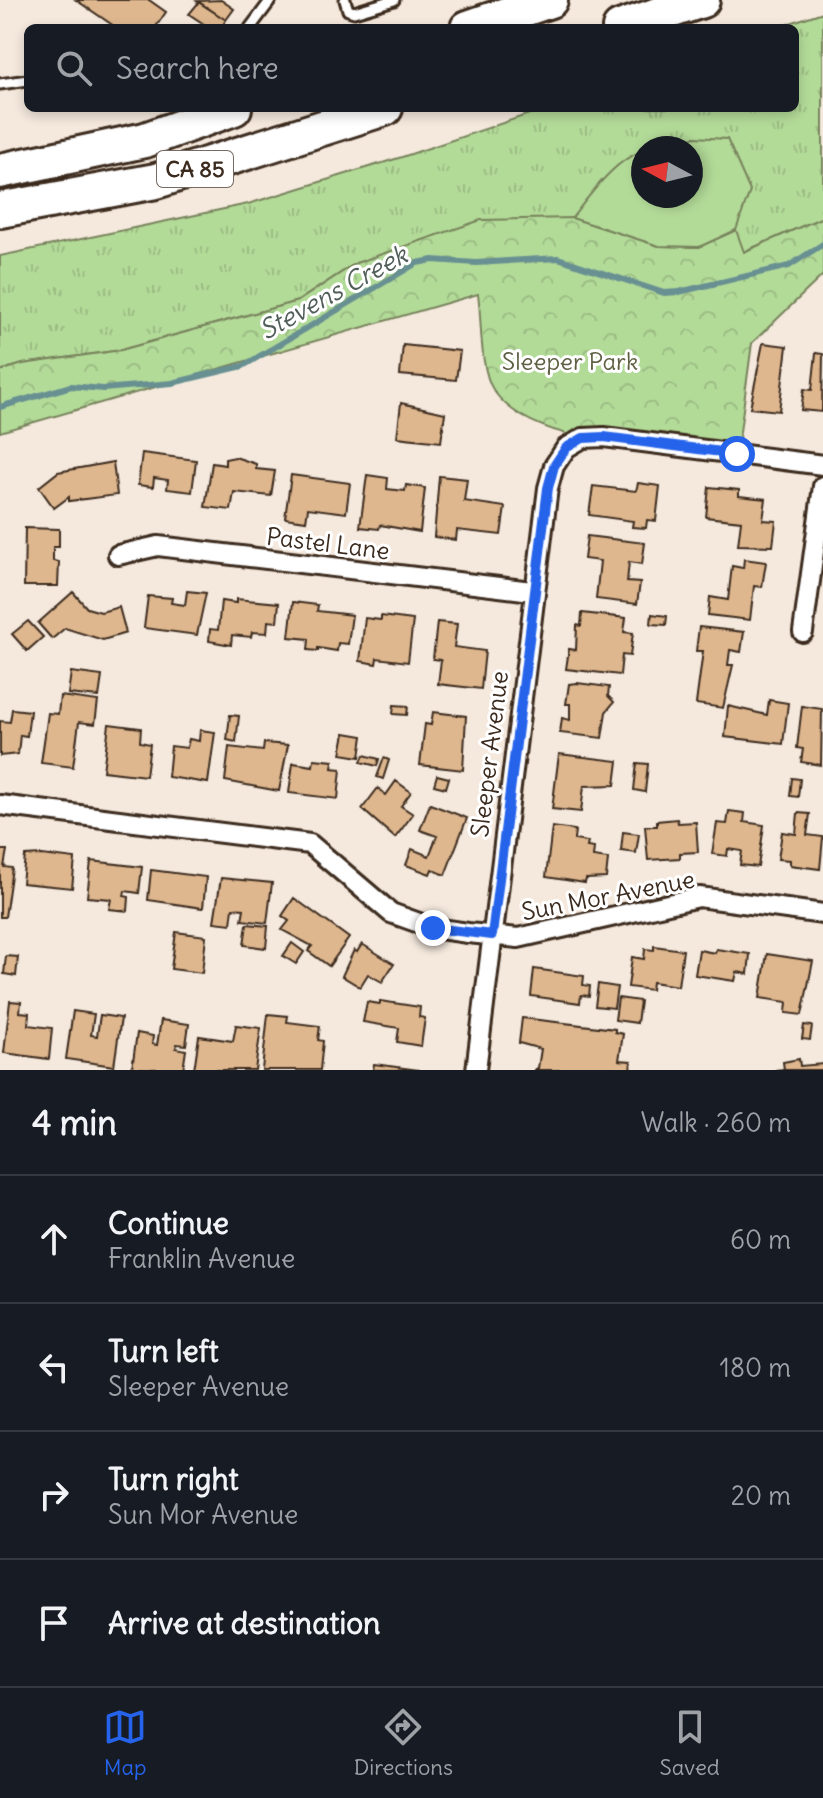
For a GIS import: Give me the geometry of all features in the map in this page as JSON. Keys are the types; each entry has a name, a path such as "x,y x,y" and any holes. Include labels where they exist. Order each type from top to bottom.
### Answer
{"highway":[{"path":"480,24 550,0"},
{"path":"632,24 702,0"},
{"name":"CA 85","path":"0,171 31,167 145,140 223,112"},
{"name":"CA 85","path":"0,210 156,181 372,112"}],"street":[{"name":"Sleeper Avenue","path":"476,1070 532,591 554,466 566,448 583,438 604,437 823,465"},
{"path":"803,632 823,486"},
{"name":"Pastel Lane","path":"118,555 158,546 532,591"},
{"name":"Sun Mor Avenue","path":"0,805 310,844 391,913 433,928 518,938 699,897 823,914"}],"lane":[{"path":"253,24 271,0"},
{"path":"345,0 348,10 354,12 394,0"},
{"path":"0,84 24,81"}],"green space":[{"path":"823,12 823,217 743,252 612,231 572,218 356,263 298,301 121,350 23,364 0,371 0,256 248,204 535,112 799,112 799,24 787,24"},
{"path":"703,138 727,139 750,191 736,230 699,247 659,246 572,218 622,162 631,156 631,208 703,208"},
{"name":"Sleeper Park","path":"823,217 823,275 752,343 737,454 606,442 540,425 513,410 489,382 483,357 478,294 0,432 0,371 23,364 121,350 298,301 356,263 481,220 572,218 659,246 699,247 736,230 744,252"}],"building":[{"path":"76,0 149,0 166,12 158,24 111,24"},
{"path":"221,0 234,9 226,20 197,1"},
{"path":"199,2 226,20 224,24 204,24 189,14"},
{"path":"763,343 787,346 779,411 750,408"},
{"path":"403,345 460,351 456,380 400,375"},
{"path":"816,353 823,354 822,412 801,410 804,389 812,390"},
{"path":"401,403 445,413 441,442 397,437"},
{"path":"142,453 196,460 192,492 167,489 168,480 154,478 153,487 138,485"},
{"path":"235,457 256,464 256,469 275,471 271,496 234,492 231,510 205,507 212,463 225,465 225,459"},
{"path":"113,462 117,495 69,501 69,497 54,508 39,487 58,472"},
{"path":"291,475 350,483 346,513 308,508 306,521 285,518"},
{"path":"367,475 388,478 387,489 405,491 406,485 425,488 420,532 380,525 379,529 360,527"},
{"path":"439,476 467,479 464,501 505,507 501,535 457,530 456,540 434,537"},
{"path":"638,483 660,486 656,521 647,520 646,528 632,527 633,521 589,515 593,486 636,491"},
{"path":"709,487 739,490 739,496 766,499 763,520 776,521 773,546 738,545 741,521 706,517"},
{"path":"25,528 59,529 59,547 53,547 53,561 59,562 58,586 24,586"},
{"path":"587,536 645,543 642,564 629,562 627,582 640,583 637,604 596,599 600,561 584,559"},
{"path":"744,559 766,562 762,587 754,586 750,620 708,615 710,597 728,600 732,566 743,568"},
{"path":"187,591 206,593 197,635 144,628 148,596 172,598 171,603 185,605"},
{"path":"73,592 87,608 101,612 119,607 126,633 103,640 65,628 52,639 38,623"},
{"path":"236,599 279,603 277,622 268,621 267,633 252,632 251,637 232,635 231,645 209,641 210,629 218,630 221,601 236,603"},
{"path":"293,602 318,605 317,611 352,615 348,644 338,643 337,651 308,650 309,639 289,637"},
{"path":"582,613 626,618 624,632 633,633 630,656 622,655 620,675 566,669 569,649 576,650 577,625 581,626"},
{"path":"652,614 667,616 666,625 651,624"},
{"path":"381,616 413,620 408,662 377,658 376,664 360,661 365,618 381,620"},
{"path":"28,621 43,637 27,651 12,634"},
{"path":"437,622 457,624 454,647 485,651 481,689 438,684 441,660 433,659"},
{"path":"699,627 744,632 741,652 730,650 728,665 733,665 723,708 696,704 703,651 696,651"},
{"path":"71,672 102,676 99,697 68,694"},
{"path":"569,684 609,687 608,696 614,702 606,712 602,738 560,733 562,718 570,720 570,704 566,704"},
{"path":"60,696 98,701 95,724 79,722 73,767 41,763 48,713 58,714"},
{"path":"769,700 788,703 783,744 725,737 728,706 767,715"},
{"path":"394,705 408,706 407,715 393,714"},
{"path":"802,706 822,709 821,765 801,762 803,749 797,748"},
{"path":"12,709 30,711 27,736 20,735 18,754 0,756 0,721 10,722"},
{"path":"433,712 466,716 463,770 420,765 425,724 431,725"},
{"path":"230,715 239,716 236,742 227,740"},
{"path":"109,724 141,728 140,742 150,744 146,776 103,771"},
{"path":"200,730 215,732 208,783 168,777 171,746 187,748 189,739 199,741"},
{"path":"345,733 363,736 360,757 341,754"},
{"path":"264,743 288,745 279,791 225,781 229,747 263,751"},
{"path":"559,754 618,761 615,785 584,786 581,812 552,809"},
{"path":"364,755 379,759 377,766 361,762"},
{"path":"384,758 389,760 383,779 377,777"},
{"path":"314,759 333,761 332,768 341,769 338,799 289,793 293,763 313,766"},
{"path":"637,763 648,764 645,792 634,790"},
{"path":"437,775 449,778 446,788 434,785"},
{"path":"792,778 800,779 798,797 790,796"},
{"path":"396,781 411,792 401,806 413,814 395,838 362,809 378,788 386,795"},
{"path":"430,804 467,818 445,875 432,869 430,874 406,865 412,849 429,856 437,836 420,830"},
{"path":"729,811 745,813 744,822 764,825 758,867 740,865 742,851 728,849 727,856 712,854 717,823 727,824"},
{"path":"798,813 810,814 807,835 823,837 820,869 790,865 790,860 778,859 782,832 796,834"},
{"path":"677,819 678,823 696,822 698,852 680,853 680,858 648,860 645,826 657,826 657,821"},
{"path":"552,827 575,830 574,840 588,842 587,847 594,848 593,857 608,859 606,878 586,879 585,883 546,877"},
{"path":"623,832 639,834 636,853 621,851"},
{"path":"0,850 7,850 4,867 12,868 5,917 0,917"},
{"path":"25,856 75,859 72,888 22,883"},
{"path":"91,861 142,867 139,893 125,891 124,896 129,897 128,911 109,909 111,899 87,897"},
{"path":"151,870 206,877 203,908 148,900"},
{"path":"221,878 272,883 267,923 242,920 244,909 233,908 231,924 214,922"},
{"path":"294,898 349,938 329,966 308,951 312,946 282,930 289,921 282,916"},
{"path":"247,924 268,926 266,948 244,945"},
{"path":"176,932 206,936 202,973 171,969"},
{"path":"292,943 304,952 296,964 283,956"},
{"path":"362,944 394,964 382,982 368,974 360,987 342,976 354,950 357,952"},
{"path":"654,946 683,950 678,986 652,982 651,990 628,987 632,957 644,959 645,949 654,950"},
{"path":"716,949 750,954 748,974 737,972 735,981 695,975 699,950 715,953"},
{"path":"767,954 813,961 802,1015 786,1013 787,1002 760,998"},
{"path":"6,956 18,957 16,976 4,974"},
{"path":"534,969 584,976 583,985 590,986 589,996 581,995 580,1003 531,996"},
{"path":"598,984 617,987 614,1008 595,1006"},
{"path":"618,998 640,1001 637,1023 615,1020"},
{"path":"10,1001 21,1002 20,1012 29,1013 28,1025 52,1028 49,1059 4,1053"},
{"path":"380,1001 420,1007 419,1017 425,1018 421,1046 397,1042 399,1028 363,1022 367,1002 380,1004"},
{"path":"73,1011 94,1014 91,1035 97,1036 100,1015 121,1018 114,1066 66,1059"},
{"path":"268,1014 288,1016 287,1022 320,1026 318,1040 323,1041 320,1070 262,1070"},
{"path":"522,1018 615,1029 615,1032 623,1034 619,1060 631,1061 630,1070 534,1070 538,1068 541,1049 519,1043"},
{"path":"161,1020 189,1024 186,1045 177,1044 176,1048 186,1050 183,1070 132,1068 137,1033 153,1036 152,1044 157,1045"},
{"path":"236,1025 261,1028 255,1070 194,1070 199,1036 233,1041"},
{"path":"804,1025 812,1026 810,1040 802,1039"},
{"path":"799,1059 800,1066 823,1064 823,1070 775,1070 784,1069 783,1062"},
{"path":"374,1064 419,1070 373,1070"}],"waterway":[{"name":"Stevens Creek","path":"0,407 71,386 103,389 172,383 243,366 417,263 433,260 476,263 558,258 664,293 789,266 823,244"}],"route":[{"path":"433,928 492,935 532,591 554,466 566,448 583,438 604,437 737,454"}]}
